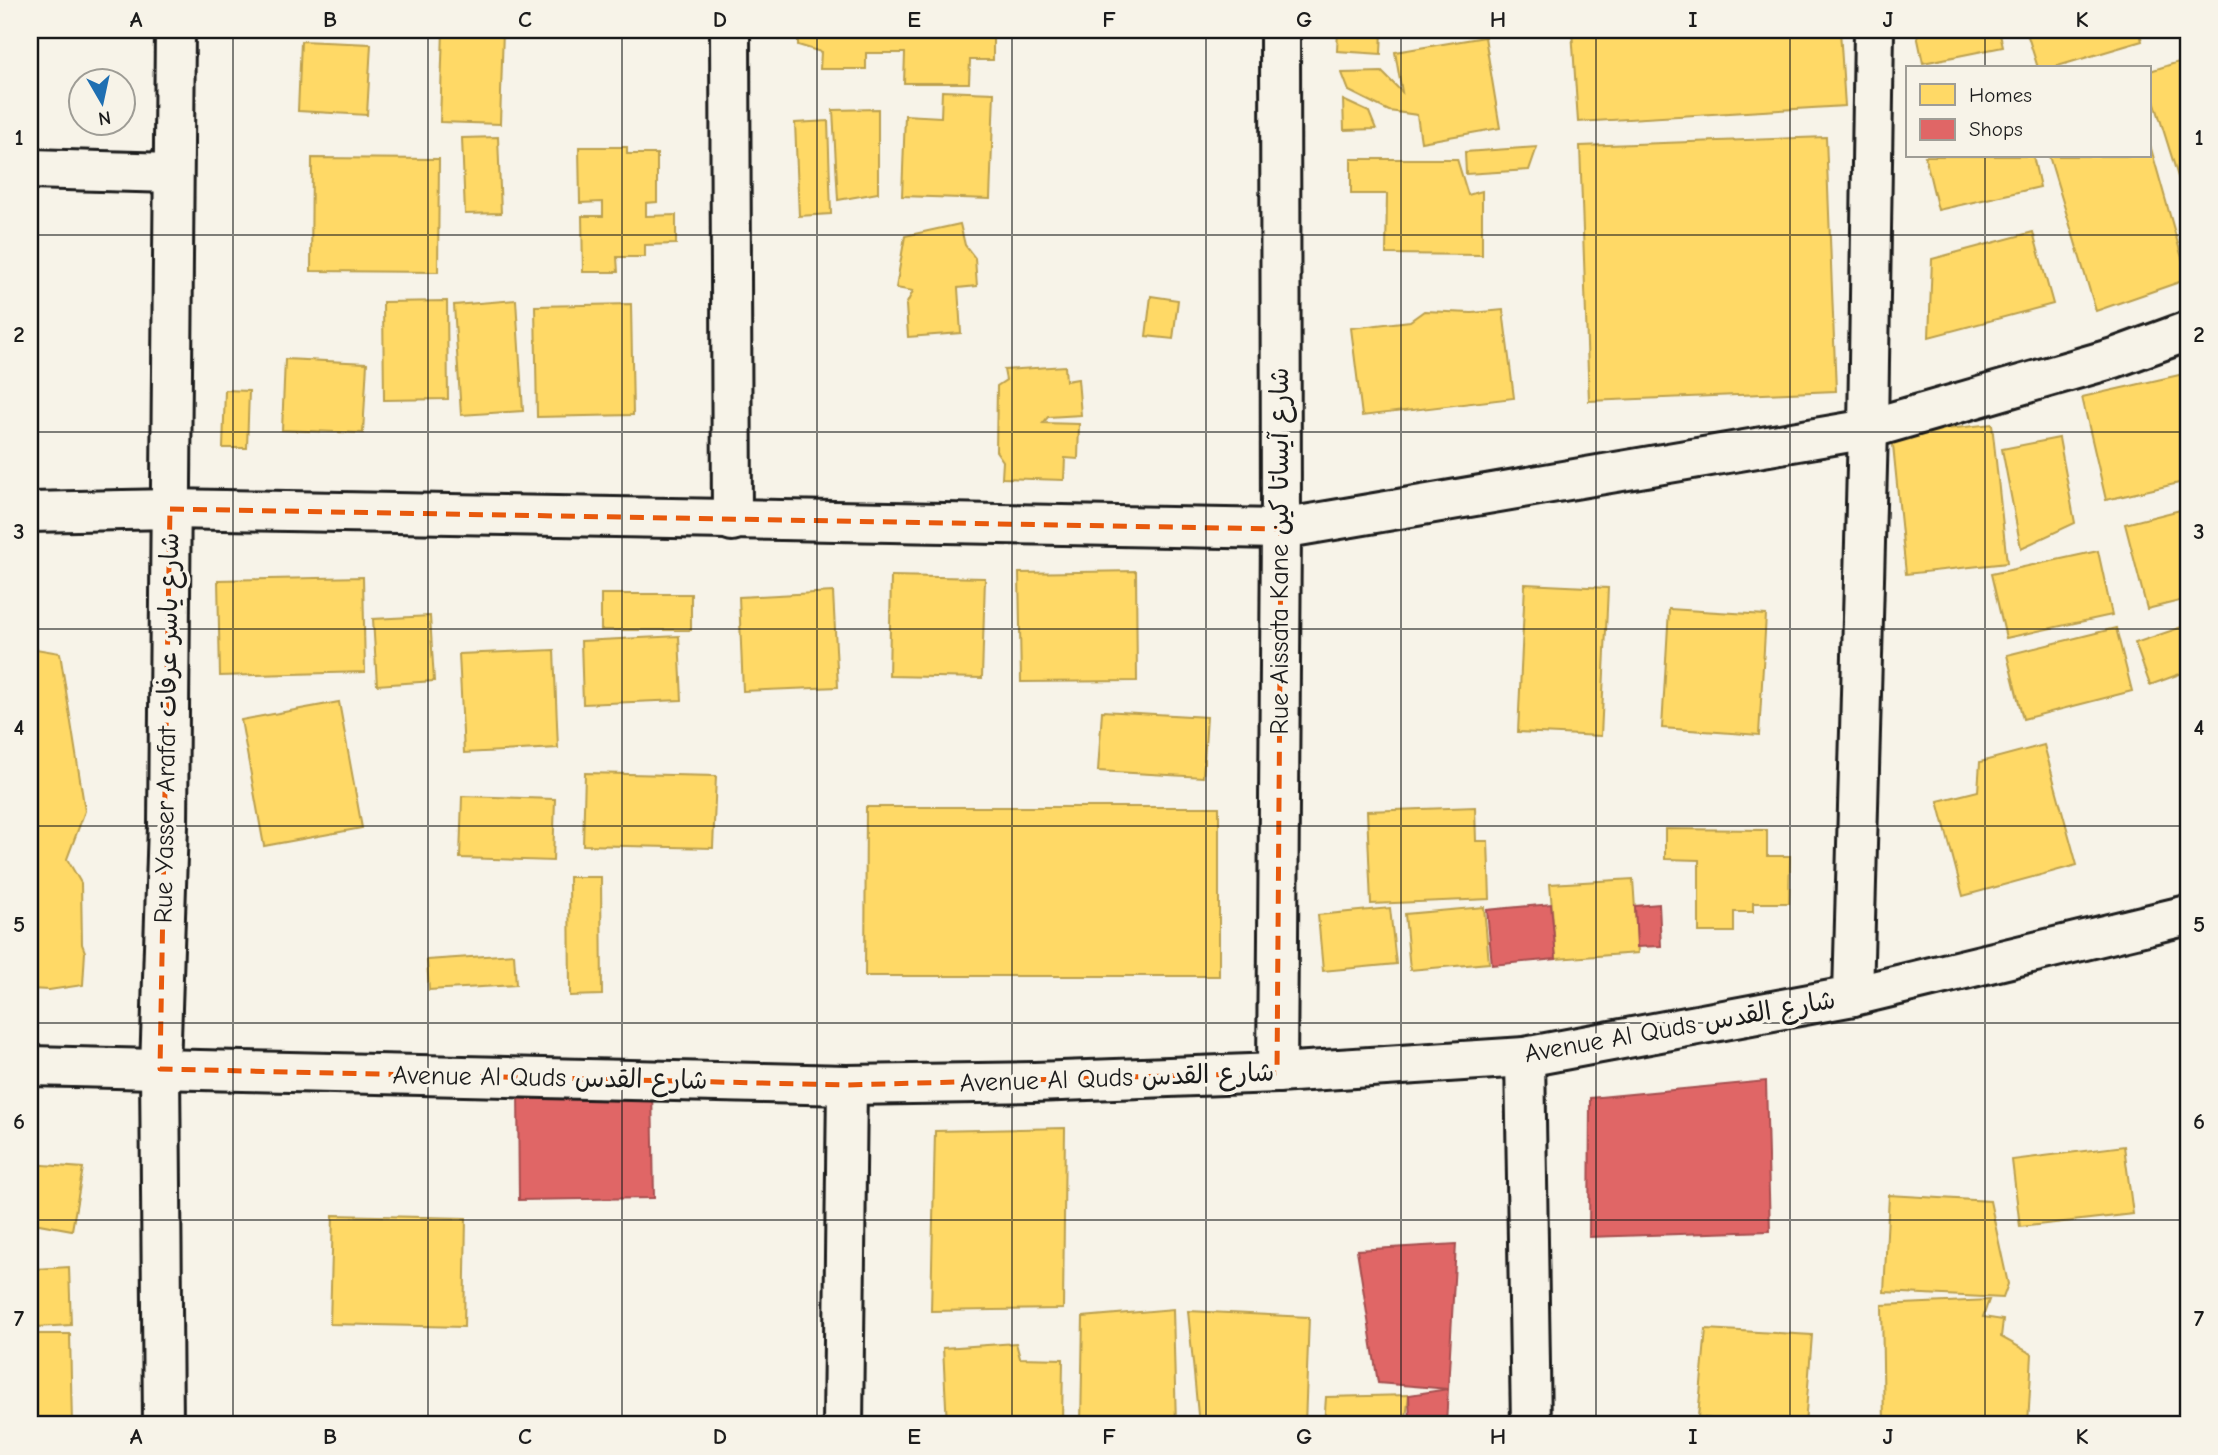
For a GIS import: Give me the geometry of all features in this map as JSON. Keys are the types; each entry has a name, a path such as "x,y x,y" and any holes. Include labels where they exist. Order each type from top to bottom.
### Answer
{"street":[{"name":"Rue Yasser Arafat شارع ياسر عرفات","path":"163,1425 160,1069 168,825 175,30"},
{"path":"730,30 732,521"},
{"name":"Rue Aissata Kane شارع آيساتا كين","path":"1276,1073 1281,529 1280,30"},
{"path":"1853,996 1868,429 1874,30"},
{"path":"30,169 172,173"},
{"path":"30,512 170,509 1281,529 1868,429 2114,358 2188,331"},
{"name":"Avenue Al Quds شارع القدس","path":"30,1066 847,1085 1034,1082 1276,1073 1525,1057 1853,996 2188,915"},
{"path":"1525,1057 1531,1425"},
{"path":"843,1425 847,1085"}],"highlighted area":[{"path":"170,509 1281,529 1277,1073 847,1085 160,1069"}],"building: Homes":[{"path":"291,30 370,30 370,33 291,33"},
{"path":"443,30 503,30 500,124 440,122"},
{"path":"798,30 993,30 993,60 970,60 969,83 904,83 905,53 866,53 866,69 820,69 821,52 798,45"},
{"path":"1338,30 1382,30 1381,54 1337,51"},
{"path":"1572,30 1840,30 1845,106 1578,122"},
{"path":"1916,30 1999,30 2003,47 1923,63"},
{"path":"2026,30 2139,30 2142,41 2058,66 2037,66"},
{"path":"2160,30 2181,30 2162,35"},
{"path":"1485,37 1500,128 1421,142 1417,115 1389,111 1349,91 1342,73 1382,72 1402,92 1395,52"},
{"path":"301,41 371,44 367,115 298,111"},
{"path":"2188,59 2188,209 2152,93 2152,70"},
{"path":"942,91 994,93 990,199 902,196 905,115 941,117"},
{"path":"1343,100 1369,112 1376,129 1344,130"},
{"path":"878,109 878,193 838,200 833,110"},
{"path":"828,121 831,214 799,216 795,123"},
{"path":"498,137 501,213 465,214 462,138"},
{"path":"1826,137 1836,391 1589,401 1580,146"},
{"path":"579,147 627,147 627,154 657,154 657,202 646,203 646,216 676,215 676,244 645,245 645,257 617,257 618,272 583,272 582,216 603,216 603,202 580,203"},
{"path":"1537,147 1529,170 1466,174 1465,152"},
{"path":"2152,152 2188,279 2096,311 2050,158 2152,158"},
{"path":"312,158 439,159 438,272 311,271"},
{"path":"1925,158 2033,158 2040,187 1938,210"},
{"path":"1351,159 1457,159 1468,195 1482,191 1482,255 1386,254 1387,194 1351,194"},
{"path":"960,224 965,245 975,258 977,286 958,288 961,333 908,337 906,305 913,291 896,288 905,236"},
{"path":"2033,232 2053,304 1929,337 1932,259"},
{"path":"1151,296 1178,300 1173,339 1146,336"},
{"path":"516,300 523,411 461,415 454,305"},
{"path":"447,301 448,399 384,400 383,302"},
{"path":"631,304 633,415 537,417 535,306"},
{"path":"1503,310 1514,398 1362,416 1351,328 1410,321 1424,311 1472,313"},
{"path":"285,359 367,363 363,433 282,430"},
{"path":"1065,366 1066,381 1078,379 1081,415 1048,417 1043,423 1079,424 1078,459 1065,458 1064,480 1002,478 1003,461 996,451 997,386 1006,380 1004,370"},
{"path":"2188,373 2188,481 2106,500 2082,397"},
{"path":"225,390 249,391 247,448 223,448"},
{"path":"1992,424 2007,563 1906,574 1892,435"},
{"path":"2059,438 2075,523 2021,548 2002,449"},
{"path":"2188,508 2188,599 2147,609 2125,524"},
{"path":"2098,551 2112,615 2006,638 1991,574"},
{"path":"1136,571 1137,681 1021,682 1019,573"},
{"path":"891,576 985,578 982,678 889,676"},
{"path":"363,577 365,672 220,676 218,580"},
{"path":"1525,584 1608,588 1601,736 1518,732"},
{"path":"833,592 838,687 743,691 739,597"},
{"path":"601,594 691,594 691,630 601,630"},
{"path":"1669,609 1766,615 1759,735 1662,728"},
{"path":"430,616 434,681 377,685 373,619"},
{"path":"2188,625 2188,671 2150,685 2135,643"},
{"path":"2116,628 2132,691 2023,719 2007,655"},
{"path":"679,636 682,700 583,704 581,641"},
{"path":"30,648 60,653 85,811 67,859 81,883 82,944 85,952 83,985 49,990 30,989"},
{"path":"554,650 558,748 464,753 459,654"},
{"path":"339,702 362,828 264,846 241,720"},
{"path":"1102,711 1207,717 1203,777 1098,771"},
{"path":"2044,745 2077,865 1963,896 1938,801 1978,791 1980,762"},
{"path":"585,773 716,776 713,848 583,845"},
{"path":"462,796 555,799 553,861 460,858"},
{"path":"866,807 1219,807 1219,976 865,976"},
{"path":"1475,807 1476,841 1488,841 1490,899 1371,904 1367,811"},
{"path":"1665,829 1767,830 1767,856 1790,856 1789,903 1753,903 1753,912 1734,912 1734,932 1699,932 1699,860 1665,859"},
{"path":"569,877 601,877 602,995 570,996"},
{"path":"1633,879 1638,953 1556,959 1550,884"},
{"path":"1484,907 1489,963 1410,970 1405,914"},
{"path":"1390,908 1396,964 1323,971 1318,915"},
{"path":"514,954 516,985 429,990 427,960"},
{"path":"1065,1128 1063,1309 931,1311 935,1131"},
{"path":"2124,1146 2133,1214 2020,1227 2012,1160"},
{"path":"30,1164 83,1168 72,1230 34,1223 30,1211"},
{"path":"1889,1195 1990,1201 2008,1284 2003,1298 1884,1292"},
{"path":"333,1215 466,1218 464,1327 330,1324"},
{"path":"69,1267 71,1325 37,1327 35,1269"},
{"path":"1989,1300 1983,1317 2003,1320 2001,1337 2032,1354 2028,1425 1884,1425 1882,1305"},
{"path":"1173,1309 1176,1425 1081,1425 1083,1317"},
{"path":"1188,1311 1309,1317 1305,1425 1199,1425"},
{"path":"1706,1329 1812,1335 1805,1425 1756,1425 1698,1417"},
{"path":"30,1334 70,1334 72,1424 30,1425"},
{"path":"1016,1343 1020,1358 1063,1359 1062,1425 947,1425 943,1348"},
{"path":"1409,1395 1405,1425 1324,1425 1326,1397"}],"building: Shops":[{"path":"1551,904 1556,959 1492,965 1487,910"},
{"path":"1659,904 1661,946 1637,947 1635,906"},
{"path":"1766,1081 1770,1231 1589,1237 1590,1098"},
{"path":"652,1087 654,1198 519,1200 518,1089"},
{"path":"1456,1244 1448,1389 1378,1383 1357,1250"},
{"path":"1448,1389 1446,1425 1410,1425 1409,1395"}]}
